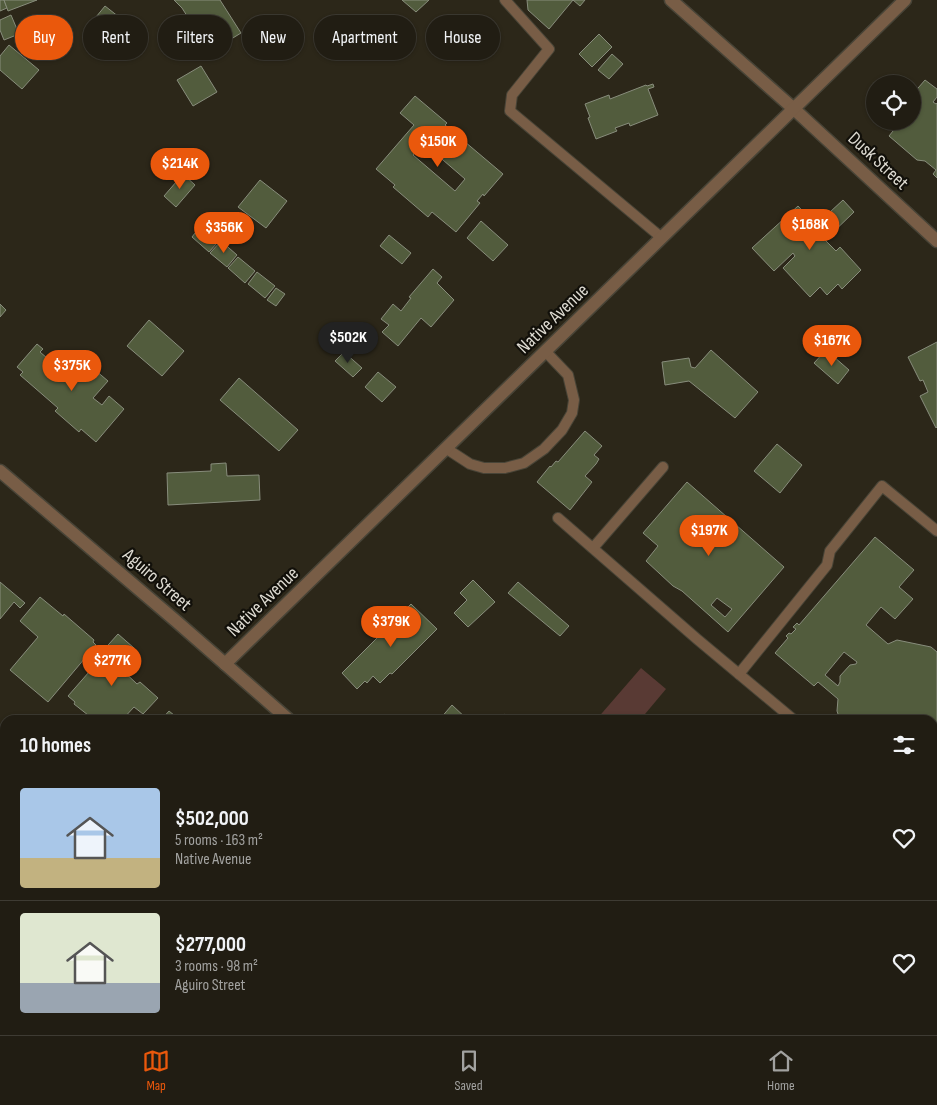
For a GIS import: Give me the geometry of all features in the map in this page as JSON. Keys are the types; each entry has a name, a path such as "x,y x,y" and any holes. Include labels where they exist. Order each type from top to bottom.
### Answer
{"street":[{"name":"Dusk Street","path":"671,0 794,109 937,241"},
{"name":"Native Avenue","path":"225,664 905,0"},
{"name":"Aguiro Street","path":"0,471 283,715"}],"lane":[{"path":"505,0 549,49 512,95 510,111 662,238"},
{"path":"447,449 470,464 484,468 505,468 524,463 544,449 562,430 572,413 574,400 568,375 546,352"},
{"path":"593,548 663,468"},
{"path":"739,674 827,565 830,551 882,486 937,531"},
{"path":"558,518 788,715"}],"shaded area":[{"path":"641,668 666,689 644,715 600,715"}],"building":[{"path":"0,0 4,0 7,8 0,11"},
{"path":"4,0 37,0 8,11"},
{"path":"174,0 220,0 230,15 186,15"},
{"path":"402,0 429,0 416,12"},
{"path":"527,0 573,0 549,29 528,10"},
{"path":"573,0 585,0 580,6"},
{"path":"105,6 116,15 98,15"},
{"path":"11,15 15,24 15,36 4,40 0,30 0,20"},
{"path":"232,19 241,33 232,39"},
{"path":"599,34 612,47 592,67 579,54"},
{"path":"9,45 15,50 15,60 27,60 39,70 22,89 0,70 0,56"},
{"path":"612,54 623,64 609,79 598,70"},
{"path":"201,66 217,92 193,106 177,80"},
{"path":"925,80 937,89 937,97 933,102 937,103 937,178 933,174 936,170 925,161 917,160 889,136 894,130 921,130 921,85"},
{"path":"653,84 654,87 648,89 658,115 630,126 629,123 615,128 617,131 596,139 585,104 609,95 610,99"},
{"path":"415,96 447,123 445,125 503,174 484,196 483,194 477,201 480,203 456,232 432,212 428,217 393,187 395,185 376,169 414,125 400,113","holes":["427,139 439,150 436,154 465,179 455,191 413,155"]},
{"path":"183,174 195,185 176,207 164,196"},
{"path":"260,180 287,201 266,228 238,207"},
{"path":"843,200 854,212 825,240 836,251 840,247 861,270 842,289 838,284 827,295 820,287 810,297 783,268 795,256 793,253 774,271 752,248 798,206 816,225"},
{"path":"481,221 508,245 493,261 467,238"},
{"path":"199,228 217,243 209,252 192,237"},
{"path":"389,235 411,253 402,264 380,246"},
{"path":"221,241 237,255 227,267 210,253"},
{"path":"238,257 255,271 245,283 228,268"},
{"path":"433,269 442,277 437,283 454,300 431,327 421,318 398,346 382,332 389,325 381,319 393,304 401,311 411,298 409,297"},
{"path":"257,272 275,286 265,298 248,284"},
{"path":"276,288 285,294 276,306 267,300"},
{"path":"0,304 6,310 0,317"},
{"path":"149,320 184,351 162,376 127,346"},
{"path":"937,342 936,428 920,396 928,392 923,380 920,381 908,357"},
{"path":"37,344 43,349 40,352 61,370 75,353 108,381 93,398 102,405 109,396 124,409 96,442 81,429 79,432 55,411 58,408 20,375 23,372 17,367"},
{"path":"711,350 758,392 735,418 689,381 665,385 662,362 689,358 691,367 695,368"},
{"path":"826,350 849,370 838,384 814,363"},
{"path":"344,352 362,368 353,377 335,361"},
{"path":"378,372 396,387 382,402 365,387"},
{"path":"239,378 298,430 279,451 220,400"},
{"path":"585,431 602,446 594,455 599,459 585,476 592,482 570,510 537,482 550,466 556,461 558,462"},
{"path":"777,444 802,465 780,493 754,471"},
{"path":"226,463 227,476 259,475 260,500 168,505 167,473 211,471 211,464"},
{"path":"687,482 784,567 728,632 646,561 658,546 643,533","holes":["717,598 732,609 725,617 711,605"]},
{"path":"875,537 914,570 899,587 913,599 895,619 881,607 866,625 888,644 897,640 931,647 937,652 937,715 838,715 838,699 818,682 814,686 775,653 788,638 786,636 796,629 793,627 797,623 799,625","holes":["844,652 857,662 850,665 840,676 838,686 825,675"]},
{"path":"473,580 495,602 468,627 454,613 467,600 460,593"},
{"path":"0,582 25,603 20,608 14,602 0,619"},
{"path":"518,582 569,626 560,636 508,593"},
{"path":"40,597 63,616 64,614 94,640 93,642 96,645 48,702 10,670 38,637 20,621"},
{"path":"411,604 437,629 392,674 390,673 380,683 373,676 367,683 365,681 357,689 342,673"},
{"path":"118,634 134,648 118,666 137,684 140,682 158,698 143,714 134,707 127,715 88,715 74,704 75,702 68,696 103,656 100,654"},
{"path":"452,705 463,715 443,715"},
{"path":"169,711 174,715 165,715"}]}
